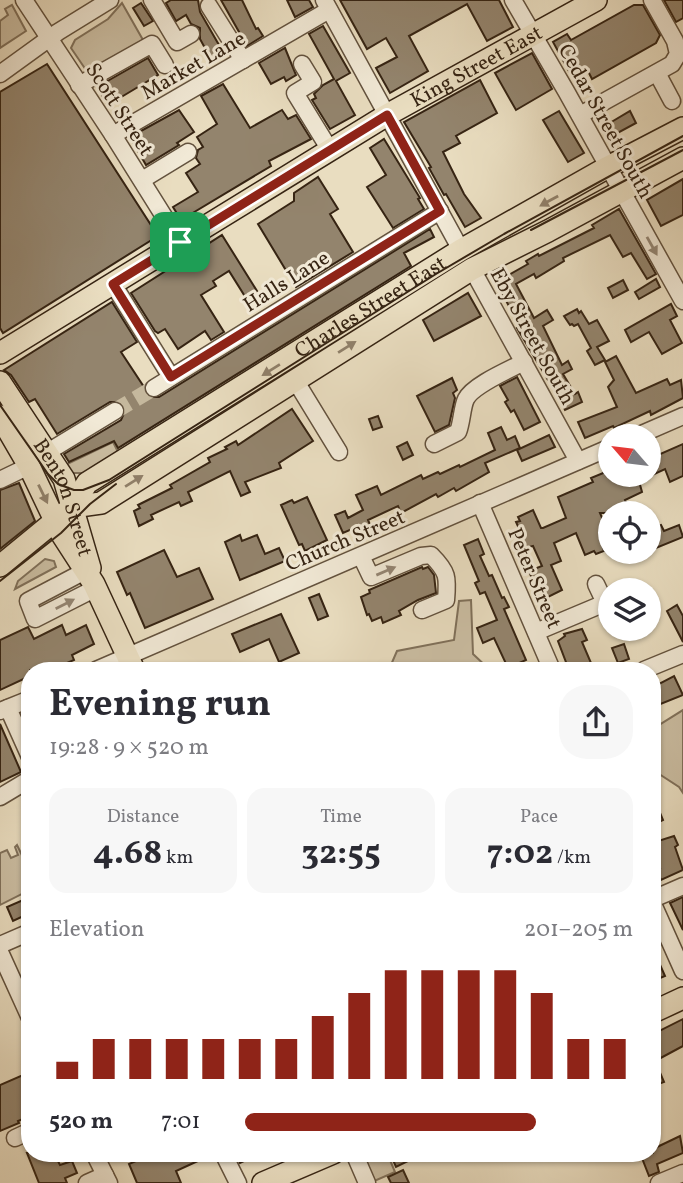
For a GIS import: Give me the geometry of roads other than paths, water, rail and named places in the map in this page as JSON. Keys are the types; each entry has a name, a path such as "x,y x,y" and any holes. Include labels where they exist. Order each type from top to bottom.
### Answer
{"main road":[{"name":"King Street East","path":"0,353 387,115 596,0"},
{"name":"Charles Street East","path":"0,566 72,507 87,484 461,250 683,128"},
{"name":"Charles Street East","path":"72,507 100,503 472,269 683,158"},
{"name":"Benton Street","path":"0,383 64,479 91,581"},
{"name":"Benton Street","path":"0,416 29,466 55,522 91,581 130,662"},
{"path":"64,479 76,484 87,484"},
{"path":"661,1008 683,998"},
{"path":"263,1183 312,1162"}],"street":[{"name":"Scott Street","path":"24,0 180,242"},
{"path":"0,74 110,0"},
{"path":"152,0 177,42 191,34"},
{"name":"Cedar Street South","path":"513,0 683,301"},
{"path":"580,115 672,64 678,54 677,29 652,0"},
{"path":"327,5 461,250"},
{"name":"Market Lane","path":"113,135 243,60 327,5"},
{"path":"209,6 243,60"},
{"path":"79,85 152,44 165,65"},
{"path":"302,64 313,82 295,93 330,150"},
{"path":"657,73 672,101"},
{"path":"142,180 188,152"},
{"name":"Halls Lane","path":"154,387 440,211"},
{"name":"Eby Street South","path":"472,269 578,461"},
{"path":"113,284 171,377"},
{"path":"434,444 458,432 463,419 465,400 473,390 524,362"},
{"path":"295,380 339,452"},
{"path":"46,453 115,411"},
{"path":"662,425 683,416"},
{"name":"Church Street","path":"135,662 361,556 598,453"},
{"path":"0,480 29,466"},
{"name":"Peter Street","path":"480,503 549,662"},
{"path":"411,534 424,561"},
{"path":"361,556 372,577 424,561 431,555 443,567 448,578 446,600 422,610"},
{"path":"536,632 605,603 596,584"},
{"path":"661,663 683,654"},
{"path":"21,703 4,710 21,741"},
{"path":"0,797 21,784"},
{"path":"661,898 683,886"},
{"path":"661,920 683,971"},
{"path":"0,945 21,936"},
{"path":"0,952 21,998"},
{"path":"87,1183 107,1179 98,1162"},
{"path":"228,1162 238,1183"},
{"path":"358,1162 367,1183"},
{"path":"659,1183 683,1173"}],"tunnel":[{"path":"115,411 154,388"}],"tram line":[{"path":"0,405 48,474 58,484 74,490 83,490 109,480 436,274 683,136"},
{"path":"531,230 683,150"},
{"path":"0,581 61,533 90,504 116,484"}]}
